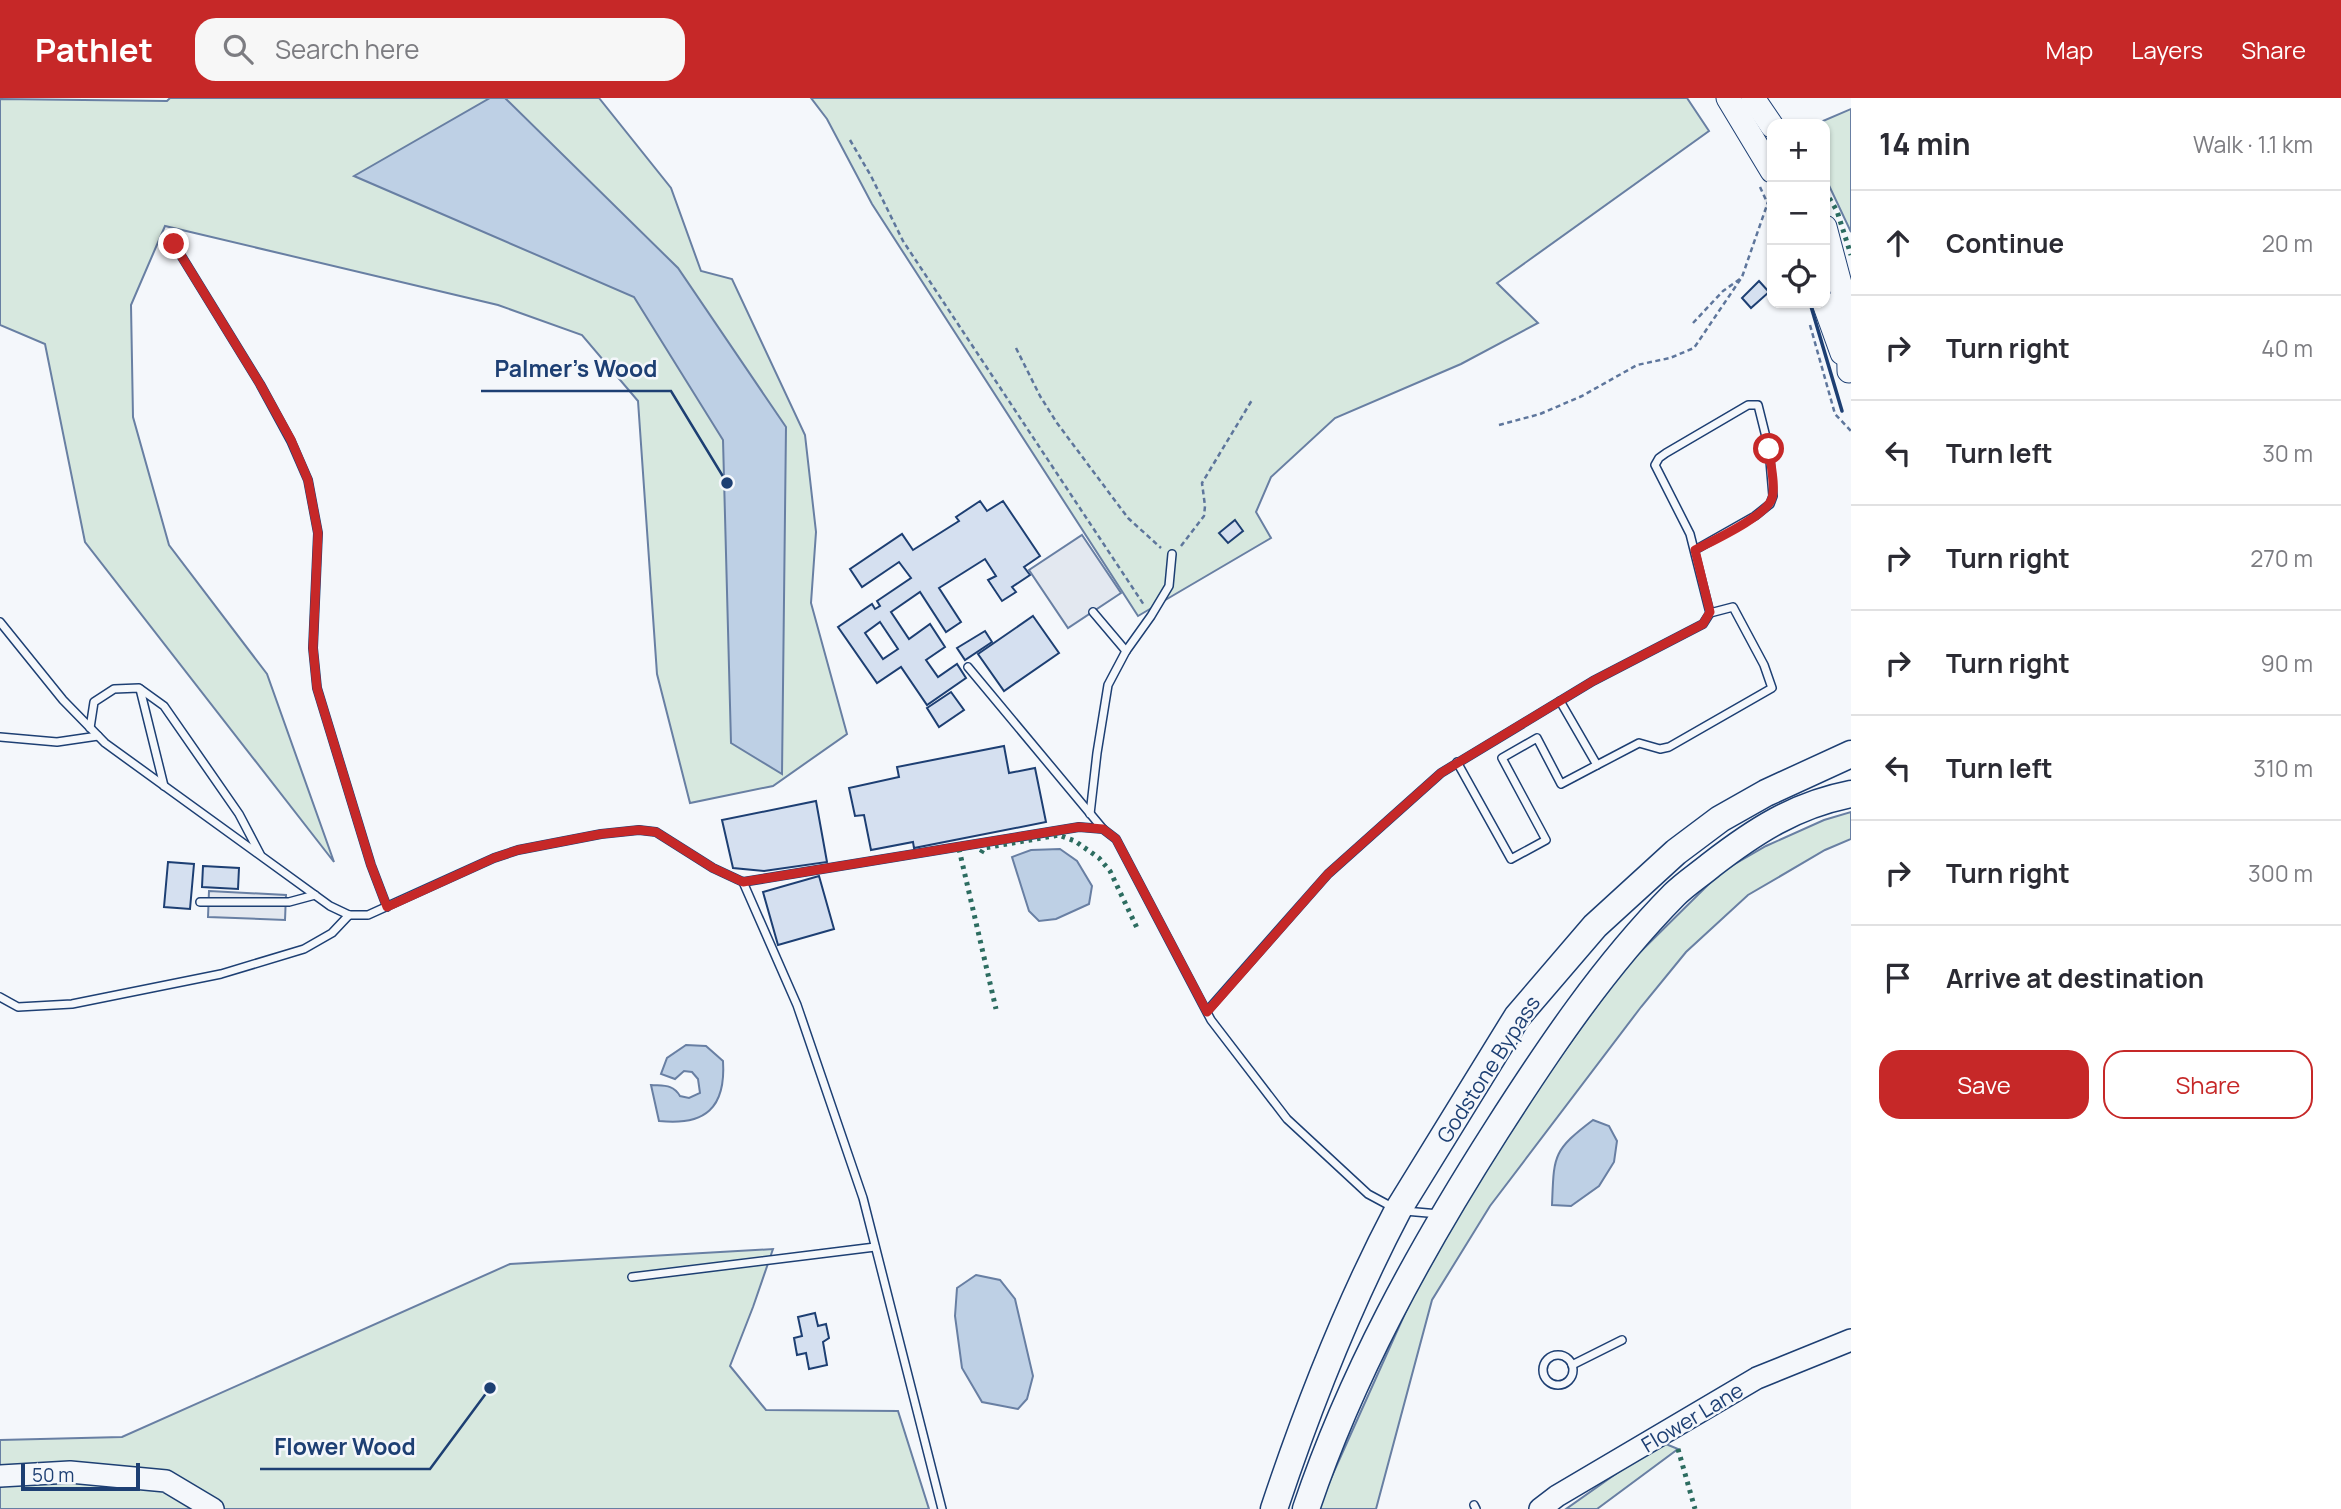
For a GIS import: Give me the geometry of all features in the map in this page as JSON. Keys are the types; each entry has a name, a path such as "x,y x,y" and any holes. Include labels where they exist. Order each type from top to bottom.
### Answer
{"highway":[{"name":"Godstone Bypass","path":"1274,1509 1331,1356 1368,1270 1398,1210 1517,1017 1595,926 1676,852 1720,819 1766,793 1851,754"},
{"name":"Godstone Bypass","path":"1306,1509 1320,1469 1376,1340 1443,1215 1554,1040 1610,967 1675,893 1740,843 1777,819 1851,794"}],"main road":[{"path":"1728,98 1767,163"},
{"path":"1830,245 1848,314 1850,374"},
{"path":"1826,308 1850,374"}],"street":[{"name":"Flower Lane","path":"1539,1509 1758,1378 1851,1340"},
{"path":"0,1476 70,1472 166,1481 214,1509"}],"lane":[{"path":"174,244 260,384 291,440 308,480 318,533 313,648 317,688 371,865 387,907"},
{"path":"1207,1012 1328,874 1441,773 1593,681 1703,624 1710,612 1695,550 1690,534 1655,465 1656,461 1748,405 1758,405 1769,449 1773,496 1769,504 1755,516 1695,550"},
{"path":"1090,814 1108,685 1126,651 1169,586 1172,554"},
{"path":"1457,762 1511,859 1546,840 1502,758 1537,738 1561,784 1639,743 1660,749 1669,747 1772,688 1764,665 1733,607 1710,612"},
{"path":"1093,612 1126,651"},
{"path":"0,622 64,700 98,736 330,906 349,915 368,915 494,858 518,850 601,834 639,830 656,832 713,868 743,882 1079,827 1103,829"},
{"path":"968,667 1090,814 1116,839 1207,1012 1287,1119 1368,1194 1398,1210 1443,1215"},
{"path":"90,728 94,702 114,689 139,688 164,706 239,814 260,856"},
{"path":"139,688 165,787"},
{"path":"1560,701 1597,765"},
{"path":"0,737 57,742 98,736"},
{"path":"743,882 797,1005 863,1198 942,1509"},
{"path":"201,902 289,902 315,895"},
{"path":"0,997 18,1007 72,1004 221,974 304,949 332,933 349,915"},
{"path":"632,1277 875,1247"},
{"path":"1572,1365 1622,1340"},
{"path":"1553,1355 1563,1356 1572,1365 1571,1377 1559,1385 1550,1384 1542,1373 1545,1362 1553,1355"}],"path":[{"path":"850,140 903,241 1151,616"},
{"path":"1499,425 1540,414 1582,396 1637,365 1671,358 1694,348 1742,277 1767,205"},
{"path":"1693,323 1742,277"},
{"path":"1809,323 1835,414 1851,431"},
{"path":"1016,348 1056,423 1105,488 1128,518 1162,549 1172,554 1183,545 1203,516 1205,506 1202,483 1252,400"}],"shaded area":[{"path":"170,98 599,98 671,188 701,271 732,279 805,435 816,532 811,603 847,734 773,786 690,803 657,674 638,401 582,335 498,305 165,226 131,305 133,417 169,545 267,674 334,862 85,542 45,344 0,325 0,99 167,101"},
{"path":"811,98 1687,98 1709,131 1497,283 1538,323 1461,364 1335,418 1271,477 1256,512 1271,538 1138,616 872,204 827,119"},
{"path":"1851,109 1851,232 1830,188 1830,119 1828,119"},
{"path":"1082,535 1121,593 1068,628 1029,570"},
{"path":"1851,812 1851,839 1825,850 1748,895 1686,952 1641,1007 1490,1206 1432,1300 1376,1509 1319,1509 1411,1300 1467,1200 1527,1103 1626,966 1721,872 1766,846 1824,820"},
{"path":"209,891 286,895 285,920 208,917"},
{"path":"773,1249 730,1366 766,1410 898,1411 929,1509 0,1509 0,1440 122,1437 510,1264"},
{"path":"1661,1442 1678,1449 1597,1509 1566,1509"}],"water":[{"path":"490,98 505,98 678,268 786,427 782,774 731,743 723,440 634,297 354,176"},
{"path":"1060,849 1077,861 1092,886 1089,904 1056,919 1039,921 1029,911 1012,857 1031,850"},
{"path":"686,1045 706,1046 723,1061 721,1091 716,1102 700,1117 675,1122 659,1121 651,1085 671,1088 680,1096 689,1098 700,1093 698,1079 692,1072 684,1071 675,1079 661,1074 667,1058"},
{"path":"1593,1120 1609,1126 1617,1141 1614,1162 1599,1186 1571,1206 1552,1205 1553,1175 1558,1156 1570,1139"},
{"path":"976,1275 1000,1280 1015,1299 1033,1376 1027,1399 1018,1409 982,1402 962,1368 955,1316 957,1288"}],"building":[{"path":"1759,281 1767,290 1767,294 1751,308 1742,298"},
{"path":"980,501 987,511 1003,501 1040,556 1024,567 1030,575 1012,587 1016,592 1002,601 988,580 996,576 985,559 939,588 961,622 946,632 920,592 891,612 909,639 930,624 945,647 926,660 938,677 957,664 966,678 927,705 901,667 877,683 838,627 872,604 875,609 880,606 877,601 911,578 899,562 862,587 850,569 902,534 913,550 959,521 956,517","holes":["880,622 898,649 883,659 865,633"]},
{"path":"1235,520 1243,531 1228,543 1219,533"},
{"path":"1033,616 1059,653 1004,691 978,654"},
{"path":"985,631 992,642 965,660 957,648"},
{"path":"951,692 964,710 939,727 927,708"},
{"path":"1004,746 1009,773 1035,768 1046,822 914,848 913,842 871,850 864,815 855,816 849,788 899,777 897,767"},
{"path":"816,801 827,862 764,871 733,868 722,820"},
{"path":"168,862 194,864 190,909 164,907"},
{"path":"203,866 239,868 238,889 202,887"},
{"path":"819,876 834,929 778,945 763,892"},
{"path":"815,1313 818,1326 826,1324 829,1338 823,1342 827,1365 809,1369 806,1353 797,1355 794,1338 802,1336 798,1317"}],"hedge":[{"path":"1830,199 1837,211 1851,255"},
{"path":"981,853 984,848 1059,835 1075,841 1099,858 1110,871 1138,930"},
{"path":"959,849 996,1009"},
{"path":"1678,1449 1695,1509"}],"wall":[{"path":"1811,308 1842,411"}],"place":[{"name":"Palmer's Wood","path":"727,483"},
{"name":"Flower Wood","path":"490,1388"}],"route":[{"path":"174,244 260,384 291,440 308,480 318,533 313,648 317,688 371,865 387,907 494,858 518,850 601,834 639,830 656,832 713,868 743,882 1079,827 1103,829 1116,839 1207,1012 1328,874 1441,773 1593,681 1703,624 1710,612 1695,550 1755,516 1769,504 1773,496 1769,449"}]}
